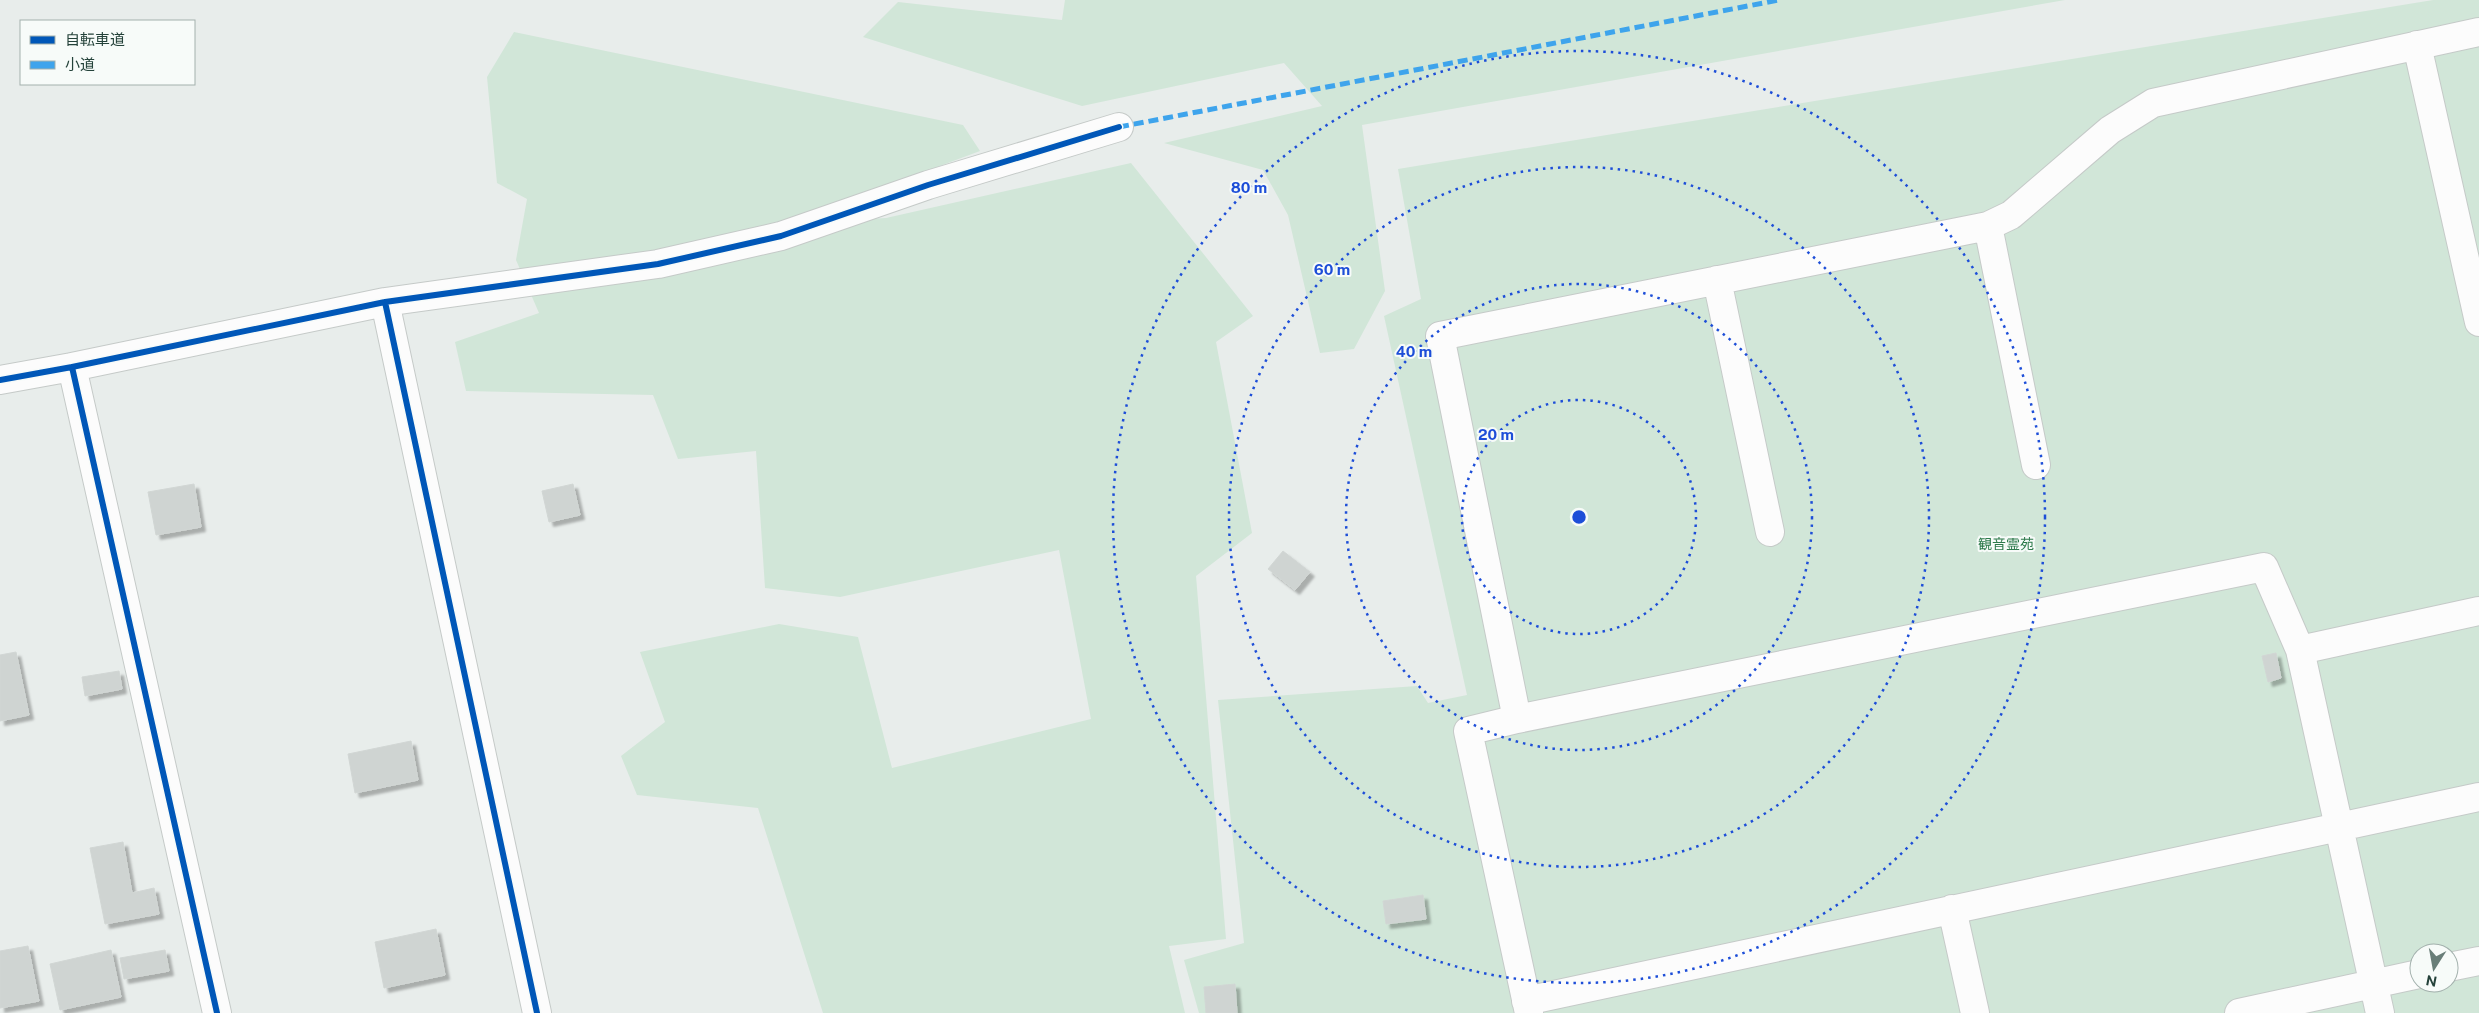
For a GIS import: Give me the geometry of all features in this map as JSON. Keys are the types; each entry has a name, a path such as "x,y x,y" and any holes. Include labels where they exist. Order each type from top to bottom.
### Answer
{"street":[{"path":"1517,719 1440,336 1988,226 2011,215 2110,130 2153,103 2479,32"},
{"path":"2417,45 2479,322"},
{"path":"0,380 72,368 385,302 658,264 781,236 928,186 1119,128"},
{"path":"1988,226 2036,465"},
{"path":"1717,280 1770,532"},
{"path":"385,302 537,1013"},
{"path":"72,368 217,1013"},
{"path":"2380,1013 2374,984 2339,828 2300,650 2264,567 1517,719 1468,731 1527,1007 1952,909 2339,828 2479,797"},
{"path":"2300,650 2479,612"},
{"path":"1952,909 1975,1013"},
{"path":"2459,965 2479,961"},
{"path":"2239,1013 2409,976"}],"green space":[{"path":"1065,0 2065,0 1362,125 1385,291 1354,349 1320,353 1288,215 1263,170 1164,143 1322,106 1284,63 1082,106 863,37 898,2 1062,20"},
{"name":"観音霊苑","path":"2433,0 2479,0 2479,1013 1199,1013 1184,960 1244,943 1218,700 1417,686 1428,703 1467,695 1384,316 1421,299 1398,169"},
{"path":"514,32 963,125 980,151 787,223 886,218 1131,163 1253,316 1216,342 1252,533 1196,576 1226,939 1169,946 1185,1013 823,1013 758,808 637,795 621,756 665,722 640,652 779,624 858,637 892,768 1091,719 1059,550 840,597 765,588 756,451 678,459 653,395 466,391 455,342 539,313 516,260 527,199 497,183 487,77"}],"building":[{"path":"194,484 201,527 156,535 148,492"},
{"path":"573,484 580,515 549,522 542,491"},
{"path":"1283,551 1310,572 1295,590 1268,569"},
{"path":"16,652 29,715 0,721 0,655"},
{"path":"2276,653 2281,678 2268,682 2262,656"},
{"path":"119,671 122,689 85,696 82,677"},
{"path":"411,741 418,780 355,793 348,754"},
{"path":"123,842 132,893 154,888 159,914 105,924 90,848"},
{"path":"1423,895 1426,919 1386,924 1383,901"},
{"path":"436,929 445,975 384,988 375,942"},
{"path":"28,946 39,1001 0,1008 0,951"},
{"path":"111,950 121,997 60,1010 50,964"},
{"path":"165,950 169,971 124,979 120,958"},
{"path":"1235,984 1237,1013 1206,1013 1204,987"}],"marked path":[{"path":"1119,127 1779,0"}],"cycle path":[{"path":"0,380 72,367 385,302 658,264 781,236 928,185 1119,127"},
{"path":"385,302 537,1013"},
{"path":"72,367 217,1013"}]}
